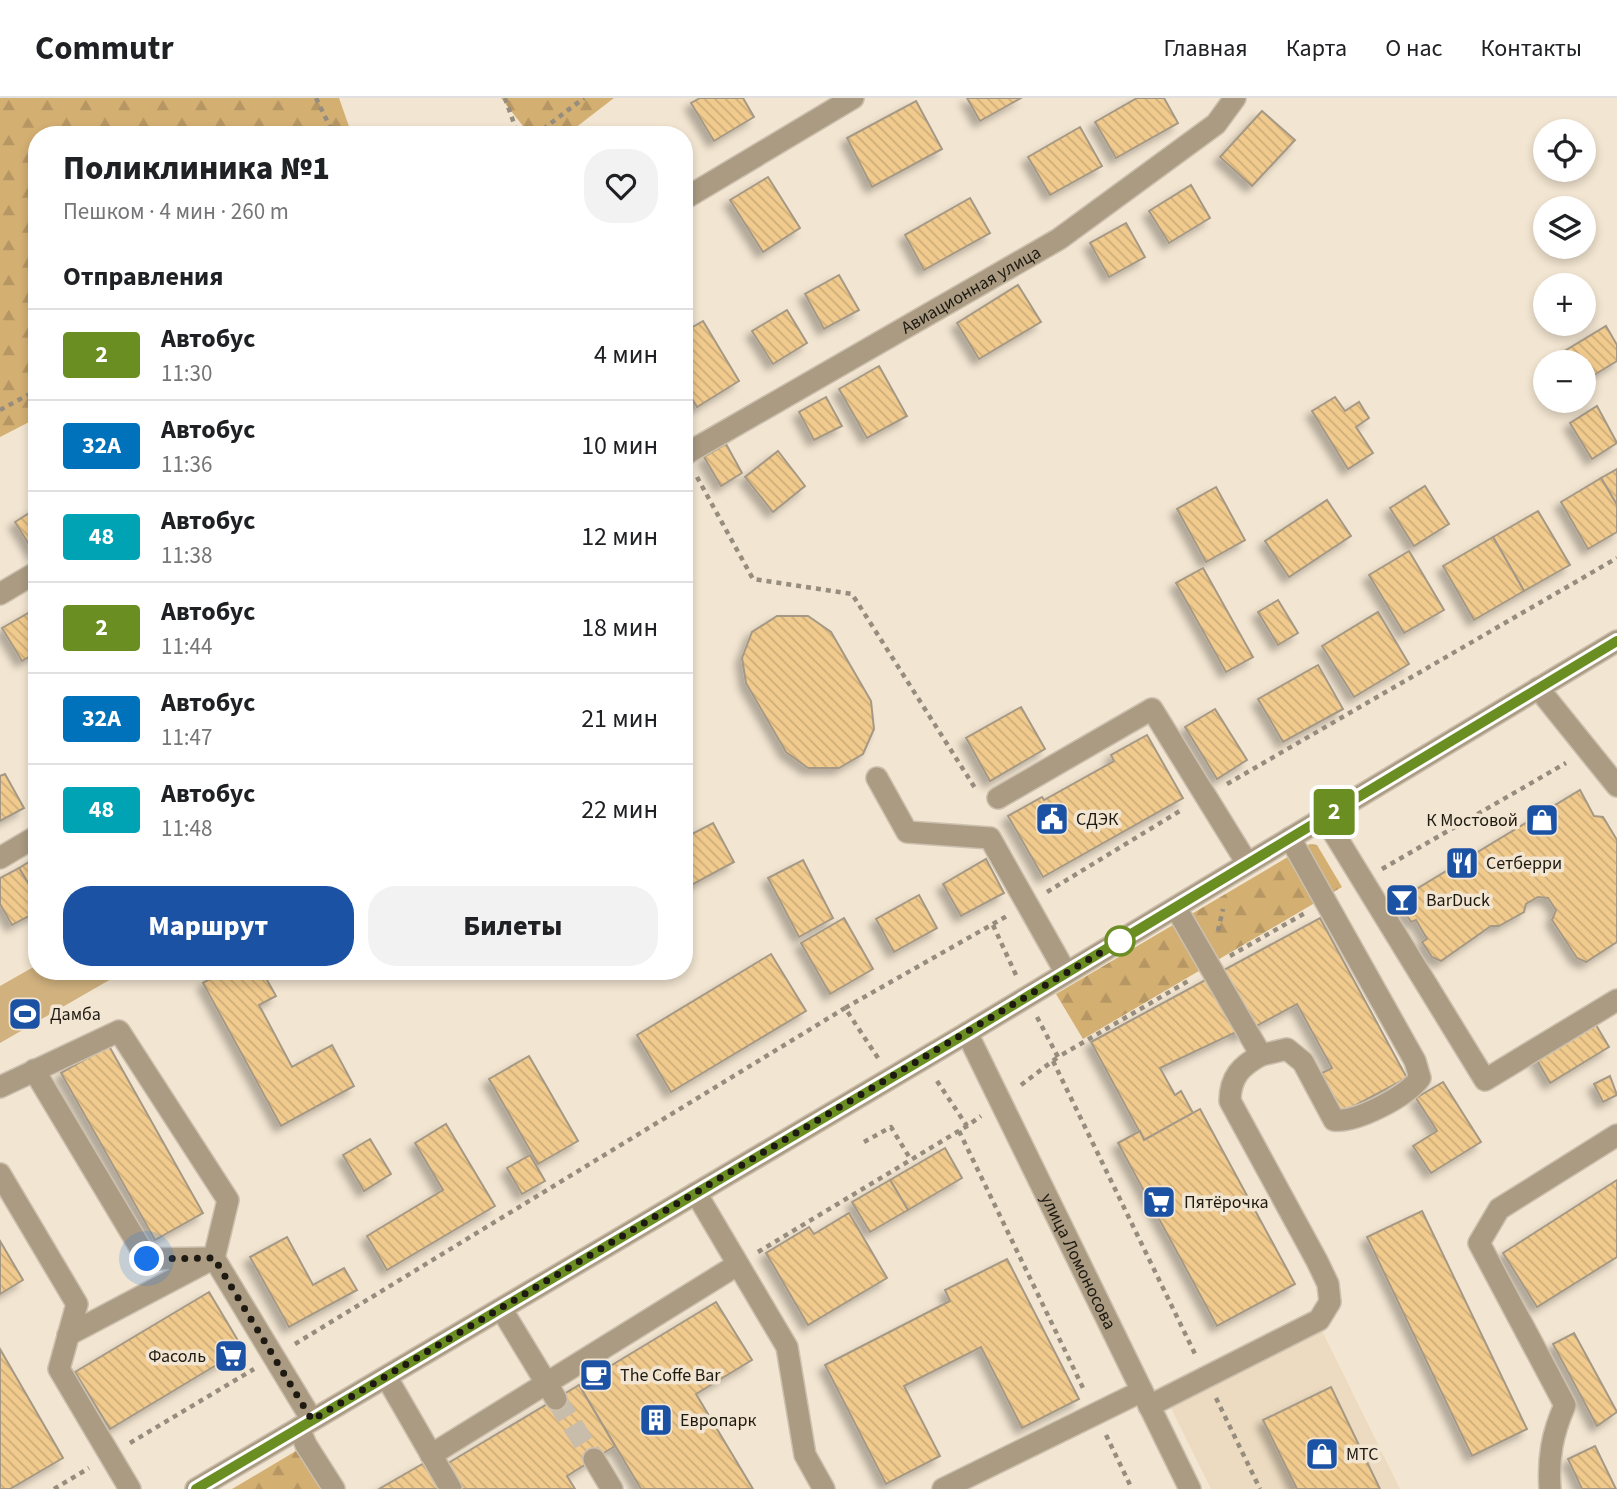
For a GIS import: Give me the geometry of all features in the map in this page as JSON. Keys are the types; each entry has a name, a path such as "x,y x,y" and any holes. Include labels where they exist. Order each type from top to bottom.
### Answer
{"street":[{"path":"693,194 853,98"},
{"name":"Авиационная улица","path":"693,450 1059,239 1216,124 1235,98"},
{"path":"0,594 28,577"},
{"path":"196,1489 967,1033 1617,640"},
{"path":"1538,688 1617,786"},
{"path":"988,795 1152,709 1247,863"},
{"path":"877,778 907,832 990,838 1066,973"},
{"path":"1324,817 1485,1080 1617,1000"},
{"path":"943,1489 1096,1414 1206,1377 1318,1320 1331,1302 1328,1284 1317,1261 1230,1101 1230,1085 1243,1065 1261,1055 1287,1049 1303,1062 1334,1120 1348,1122 1412,1089 1420,1078 1415,1061 1328,900 1290,838"},
{"path":"0,858 28,841"},
{"path":"1176,908 1261,1055"},
{"path":"0,1087 119,1031 228,1200 214,1258 274,1357 306,1424 306,1445 334,1489"},
{"name":"улица Ломоносова","path":"967,1033 1190,1489"},
{"path":"34,1070 147,1259 214,1258"},
{"path":"1550,1489 1549,1464 1553,1432 1565,1405 1479,1243 1499,1209 1617,1135"},
{"path":"0,1174 77,1304 59,1369 130,1489"},
{"path":"696,1193 787,1348 805,1455 824,1489"},
{"path":"68,1335 214,1258"},
{"path":"431,1455 552,1391 737,1265"},
{"path":"502,1310 552,1391"},
{"path":"387,1378 451,1489"},
{"path":"594,1459 612,1489"}],"path":[{"path":"316,98 330,126"},
{"path":"505,98 515,126"},
{"path":"547,126 584,98"},
{"path":"0,410 28,395"},
{"path":"693,471 753,579 852,594 988,795"},
{"path":"1328,900 1058,1057 1026,997 993,925 1205,796 1617,558"},
{"path":"1363,880 1589,750"},
{"path":"1212,967 1223,906"},
{"path":"54,1489 845,1008"},
{"path":"1053,1061 1260,1489"},
{"path":"737,1265 967,1126"},
{"path":"864,1142 891,1127 911,1160"},
{"path":"959,1131 1132,1489"}],"shaded area":[{"name":"Дамба","path":"28,970 28,980 109,980 0,1043 0,986"},
{"path":"1322,1331 1400,1489 1211,1489 1170,1406"}],"green space":[{"path":"0,98 339,98 349,126 28,126 28,423 0,437"},
{"path":"501,98 614,98 578,126 523,126"},
{"path":"1310,844 1317,845 1342,887 1083,1039 1056,994"},
{"path":"306,1445 332,1489 232,1489"}],"building":[{"path":"700,98 743,98 754,117 714,141 691,103"},
{"path":"967,98 1021,98 980,121"},
{"path":"1137,98 1164,98 1178,123 1116,158 1095,122"},
{"path":"916,101 942,149 872,187 847,138"},
{"path":"1262,111 1295,140 1252,186 1220,157"},
{"path":"1080,127 1102,166 1050,195 1028,157"},
{"path":"768,177 800,228 763,252 730,200"},
{"path":"1191,185 1210,218 1169,243 1149,211"},
{"path":"970,198 990,233 924,270 905,235"},
{"path":"1126,223 1145,257 1109,277 1090,243"},
{"path":"839,275 859,310 824,329 805,294"},
{"path":"1018,285 1041,322 979,359 957,323"},
{"path":"787,310 807,343 773,364 752,331"},
{"path":"703,321 739,381 697,407 693,400 693,327"},
{"path":"1606,326 1617,345 1617,361 1596,374 1596,350 1566,350 1589,336 1596,336 1596,332"},
{"path":"879,366 907,416 867,438 839,389"},
{"path":"826,397 842,426 814,440 799,412"},
{"path":"1335,397 1345,411 1359,402 1369,418 1356,427 1373,453 1348,469 1312,411"},
{"path":"1596,407 1617,443 1592,459 1570,423 1586,413 1596,413"},
{"path":"726,444 742,473 721,486 704,457"},
{"path":"778,451 805,486 773,512 745,477"},
{"path":"1617,469 1617,505 1601,478"},
{"path":"1601,478 1617,505 1617,532 1588,549 1561,502"},
{"path":"1425,486 1449,524 1414,546 1390,508"},
{"path":"1216,487 1245,540 1206,562 1177,509"},
{"path":"1327,500 1351,536 1289,577 1265,541"},
{"path":"1538,511 1570,565 1524,591 1493,537"},
{"path":"28,514 28,543 15,522"},
{"path":"1493,537 1524,591 1474,620 1443,566"},
{"path":"1409,551 1444,610 1404,633 1369,575"},
{"path":"1203,568 1253,657 1226,672 1176,583"},
{"path":"1278,600 1298,633 1278,645 1258,612"},
{"path":"1378,612 1409,664 1354,697 1322,646"},
{"path":"28,613 28,657 22,661 2,628"},
{"path":"777,616 808,616 831,632 871,701 874,729 863,754 839,768 808,768 786,752 746,683 742,658 752,632"},
{"path":"1318,665 1343,709 1283,742 1258,699"},
{"path":"1021,707 1045,749 990,781 966,738"},
{"path":"1215,709 1247,760 1217,779 1185,727"},
{"path":"1147,735 1183,798 1043,877 1008,816 1042,797 1044,800 1114,761 1111,755"},
{"path":"5,774 24,808 0,821 0,776"},
{"path":"1580,790 1594,816 1603,817 1617,840 1617,942 1586,962 1577,958 1552,920 1556,910 1548,898 1538,897 1526,904 1524,912 1499,926 1491,926 1441,961 1432,957 1422,942 1427,939 1416,920 1411,922 1399,903 1400,899"},
{"path":"713,823 734,862 693,884 693,833"},
{"path":"986,859 1004,893 961,916 943,884"},
{"path":"803,860 833,918 799,937 768,878"},
{"path":"28,862 28,883 19,868"},
{"path":"19,868 28,883 28,917 12,925 0,904 0,878"},
{"path":"919,895 937,928 894,952 876,919"},
{"path":"844,918 873,969 830,994 801,943"},
{"path":"1320,918 1407,1078 1341,1113 1320,1074 1332,1068 1297,1004 1238,1036 1236,1032 1160,1068 1175,1095 1181,1091 1193,1113 1144,1140 1091,1042"},
{"path":"771,954 806,1011 671,1092 637,1035"},
{"path":"208,980 267,980 276,996 259,1005 292,1067 332,1045 354,1086 281,1126 203,983"},
{"path":"1593,1020 1609,1047 1550,1083 1534,1055"},
{"path":"109,1046 203,1213 155,1240 61,1073"},
{"path":"529,1056 578,1141 538,1164 489,1079"},
{"path":"1610,1076 1617,1095 1603,1102 1594,1084"},
{"path":"1443,1082 1481,1142 1431,1173 1413,1146 1437,1131 1416,1098"},
{"path":"1200,1109 1295,1284 1217,1326 1118,1143 1140,1131 1144,1140"},
{"path":"446,1124 495,1206 387,1270 367,1236 443,1190 415,1143"},
{"path":"370,1139 391,1174 364,1191 343,1155"},
{"path":"945,1148 962,1178 908,1210 890,1180"},
{"path":"530,1155 545,1181 522,1194 507,1168"},
{"path":"890,1180 908,1210 870,1232 852,1202"},
{"path":"1617,1180 1617,1257 1537,1307 1503,1253"},
{"path":"1422,1211 1527,1429 1472,1456 1367,1237"},
{"path":"849,1213 887,1278 808,1325 766,1253 809,1227 814,1234"},
{"path":"287,1237 313,1285 344,1268 357,1290 289,1327 250,1257"},
{"path":"0,1241 23,1280 0,1294"},
{"path":"1007,1259 1079,1399 1022,1428 981,1347 904,1386 940,1456 886,1484 825,1365 950,1301 945,1290"},
{"path":"209,1292 243,1349 110,1429 75,1372"},
{"name":"Европарк","path":"716,1302 752,1360 696,1394 753,1489 641,1489 579,1385"},
{"path":"1574,1333 1617,1412 1597,1426 1553,1344"},
{"path":"0,1349 63,1458 10,1489 0,1489"},
{"path":"579,1385 615,1446 567,1476 575,1489 459,1489 445,1465"},
{"name":"МТС","path":"1331,1387 1380,1489 1297,1489 1263,1420"},
{"path":"1595,1446 1616,1489 1582,1489 1568,1459"},
{"path":"424,1463 440,1489 379,1489"}],"tunnel":[{"path":"556,1399 594,1459"}],"bus line":[{"name":"2","path":"196,1489 967,1033 1617,641"}],"place":[{"name":"СДЭК","path":"1052,819"},
{"name":"К Мостовой","path":"1542,820"},
{"name":"Сетберри","path":"1462,863"},
{"name":"BarDuck","path":"1402,900"},
{"name":"Дамба","path":"25,1014"},
{"name":"Пятёрочка","path":"1159,1202"},
{"name":"Фасоль","path":"231,1356"},
{"name":"The Coffe Bar","path":"596,1375"},
{"name":"Европарк","path":"656,1420"},
{"name":"МТС","path":"1322,1454"}],"route":[{"path":"147,1259 214,1258 312,1420 502,1310 1120,941"}]}
